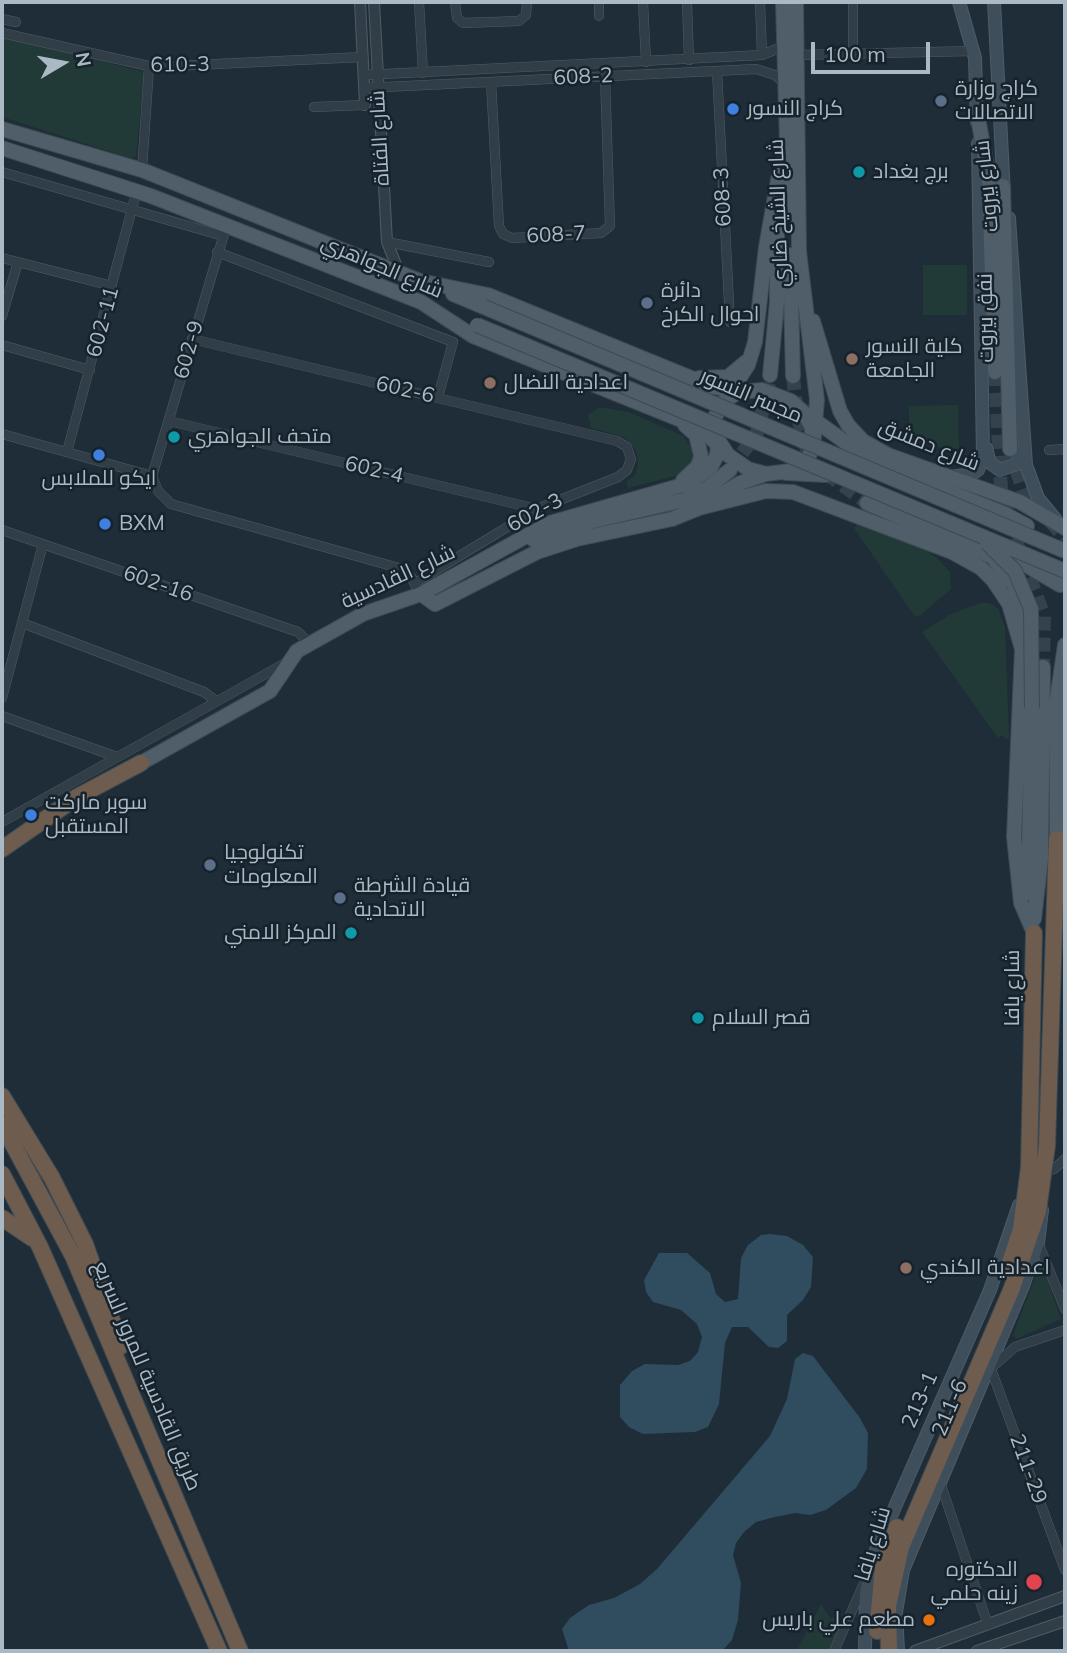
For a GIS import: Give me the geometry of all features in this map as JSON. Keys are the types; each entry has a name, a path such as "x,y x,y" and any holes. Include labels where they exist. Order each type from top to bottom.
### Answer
{"highway":[{"path":"2,849 77,797 141,763"},
{"name":"شارع يافا","path":"878,1651 877,1608 883,1567 1012,1288 1038,1211 1057,839"},
{"name":"شارع يافا","path":"1034,926 1039,1173"},
{"path":"2,1096 52,1178 85,1244 121,1343 118,1361"},
{"name":"طريق القادسية للمرور السريع","path":"2,1124 73,1256 240,1651"},
{"name":"طريق القادسية للمرور السريع","path":"2,1174 40,1247 219,1651"},
{"path":"2,1218 19,1227 40,1247"},
{"name":"شارع يافا","path":"889,1651 888,1606 895,1568 935,1452"}],"main road":[{"name":"شارع الشيخ ضاري","path":"783,2 793,376"},
{"name":"شارع الشيخ ضاري","path":"796,2 801,276 815,383 817,422 813,447"},
{"name":"شارع بيروت","path":"949,477 965,476 978,470 983,456 984,427 977,113 973,51 960,2"},
{"name":"شارع بيروت","path":"994,2 1003,186 1014,262 1023,435 1032,488 1062,526"},
{"path":"973,51 997,50"},
{"name":"نفق بيروت","path":"977,113 989,177 995,372"},
{"name":"شارع الشيخ ضاري","path":"733,395 753,352 785,120"},
{"name":"شارع الجواهري","path":"2,129 142,170 419,281 488,295 733,395"},
{"name":"شارع الجواهري","path":"2,148 137,191 225,230 421,302 473,336 708,433 724,453"},
{"path":"770,375 776,302 779,178"},
{"name":"نفق بيروت","path":"1003,186 1010,449"},
{"name":"شارع دمشق","path":"801,276 835,398 848,425 863,441 890,464 949,477 1020,502 1062,526"},
{"name":"مجسر النسور","path":"419,281 1065,551"},
{"name":"مجسر النسور","path":"421,302 962,527 1063,581"},
{"path":"689,377 728,377 753,352"},
{"path":"678,419 699,420 708,412 704,390 689,377"},
{"path":"815,383 824,417 843,441 890,464"},
{"path":"1027,526 843,441 796,405 774,393 733,395 714,423 724,453 748,469 766,474 808,471 834,476 972,536 1063,581"},
{"path":"786,473 805,462 813,447 812,427 796,405"},
{"path":"660,492 692,474 701,456 696,435 678,419"},
{"path":"848,425 867,451"},
{"path":"984,427 987,458 1000,470 1017,464 1023,435"},
{"path":"493,554 565,528 684,500 706,489 724,453"},
{"name":"شارع القادسية","path":"141,763 270,691 282,677 289,661 310,644 363,614 493,554 550,523 681,487 707,472 724,453"},
{"name":"شارع القادسية","path":"418,588 435,604 518,560 557,544 665,521 699,508 740,483 766,474"},
{"name":"شارع يافا","path":"699,508 766,491 793,492 952,552 981,568 1002,591 1014,617 1021,649 1014,837 1021,903 1034,926"},
{"path":"867,503 991,557 1063,581"},
{"path":"962,527 1006,561 1027,596 1033,623 1029,848 1034,926"},
{"path":"991,557 1009,575 1019,596 1021,649"},
{"name":"شارع يافا","path":"1057,839 1056,706 1065,645"},
{"path":"1034,926 1041,859 1043,667"},
{"path":"1057,839 1065,757"},
{"name":"211-6","path":"898,1651 899,1591 907,1560 987,1374 1038,1243 1039,1173"},
{"name":"213-1","path":"865,1651 864,1615 869,1576 887,1522 1039,1173"}],"street":[{"name":"شارع الفتاة","path":"360,2 365,105"},
{"name":"شارع الفتاة","path":"374,2 387,242 399,272"},
{"path":"419,2 423,72"},
{"path":"455,2 457,18 463,23 519,21 527,15 527,2"},
{"path":"599,2 599,16"},
{"path":"643,2 646,62"},
{"path":"687,2 693,59 698,72"},
{"path":"760,2 762,55"},
{"path":"853,2 853,54"},
{"path":"2,19 16,22"},
{"name":"610-3","path":"2,33 149,67 363,57"},
{"name":"608-2","path":"363,75 762,55 784,46"},
{"path":"797,55 973,51"},
{"path":"142,170 149,67"},
{"name":"608-2","path":"364,88 756,69 775,75 785,84"},
{"name":"608-3","path":"717,71 730,322"},
{"name":"608-7","path":"491,82 499,226 503,234 512,238 601,233 610,226 605,76"},
{"path":"314,107 365,105"},
{"path":"2,172 131,210 225,230"},
{"name":"602-11","path":"68,453 137,191"},
{"name":"602-9","path":"152,476 225,230"},
{"path":"387,242 489,262"},
{"path":"217,252 452,342 454,345 438,397"},
{"path":"2,258 112,286"},
{"path":"2,316 18,262"},
{"name":"602-6","path":"192,339 617,441"},
{"path":"2,345 90,370"},
{"name":"602-4","path":"169,421 537,509"},
{"path":"2,434 152,476 158,491 171,504 399,568 418,588"},
{"name":"602-3","path":"418,588 537,509 609,481 627,470 630,453 627,447 617,441"},
{"path":"1049,450 1065,449"},
{"name":"602-16","path":"2,530 298,632 310,644"},
{"path":"2,698 43,544"},
{"path":"22,622 204,692 216,701"},
{"path":"2,822 289,661"},
{"path":"2,716 117,757"},
{"path":"1039,1173 1054,1169 1065,1159"},
{"path":"1038,1243 1065,1309"},
{"path":"987,1374 1015,1347 1065,1329"},
{"name":"211-29","path":"987,1374 1065,1570"},
{"path":"940,1482 988,1625"},
{"path":"925,1514 939,1509 951,1516"},
{"path":"834,1651 869,1576"},
{"path":"915,1651 1065,1596"},
{"path":"1040,1606 1039,1620 1046,1627"},
{"path":"1019,1614 1028,1622 1027,1634"},
{"path":"977,1651 1065,1621"}],"green space":[{"path":"2,35 144,72 136,157 130,158 2,117"},
{"path":"923,265 967,265 967,315 923,315"},
{"path":"958,405 959,455 909,436 909,406"},
{"path":"599,407 629,412 683,436 693,449 692,463 675,476 628,488 626,482 635,475 638,465 636,450 624,437 591,428 588,415"},
{"path":"858,523 922,548 937,558 950,572 951,589 921,615 915,617 854,528"},
{"path":"980,603 989,603 998,608 1005,627 1009,738 1006,740 1002,735 998,738 922,632 949,615"},
{"path":"1041,1262 1061,1319 1016,1339 1013,1335"},
{"path":"821,1604 831,1619 842,1612 844,1620 830,1651 797,1650"}],"water":[{"path":"761,1235 787,1236 803,1245 813,1257 811,1287 803,1300 787,1315 787,1341 778,1348 769,1347 748,1327 732,1327 725,1343 719,1404 708,1427 695,1432 643,1434 629,1427 620,1417 620,1385 632,1371 645,1364 678,1365 690,1361 698,1352 702,1337 697,1324 681,1310 653,1302 646,1292 644,1280 659,1253 687,1253 710,1273 716,1294 725,1302 738,1299 741,1258 748,1245"},
{"path":"803,1353 813,1356 860,1418 868,1433 867,1469 856,1488 826,1510 810,1515 795,1513 756,1522 744,1532 736,1543 733,1555 741,1583 738,1620 732,1640 722,1651 569,1651 562,1629 570,1618 589,1605 614,1598 640,1584 657,1569 770,1436 787,1399 795,1359"}],"tunnel":[{"path":"995,372 1001,490 1011,528 1044,616 1043,667"},
{"path":"793,376 797,415 807,450"},
{"path":"730,470 757,433 769,383"},
{"path":"1010,449 1023,490 1065,538"},
{"path":"826,473 867,503"}],"place":[{"name":"كراج وزارة الاتصالات","path":"941,101"},
{"name":"كراج النسور","path":"733,109"},
{"name":"برج بغداد","path":"859,172"},
{"name":"دائرة احوال الكرخ","path":"647,303"},
{"name":"كلية النسور الجامعة","path":"852,359"},
{"name":"اعدادية النضال","path":"490,383"},
{"name":"متحف الجواهري","path":"174,437"},
{"name":"ايكو للملابس","path":"99,455"},
{"name":"BXM","path":"105,524"},
{"name":"سوبر ماركت المستقبل","path":"31,815"},
{"name":"تكنولوجيا المعلومات","path":"210,865"},
{"name":"قيادة الشرطة الاتحادية","path":"340,898"},
{"name":"المركز الامني","path":"351,933"},
{"name":"قصر السلام","path":"698,1018"},
{"name":"اعدادية الكندي","path":"906,1268"},
{"name":"الدكتوره زينه حلمي","path":"1034,1582"},
{"name":"مطعم علي باريس","path":"929,1620"}]}
